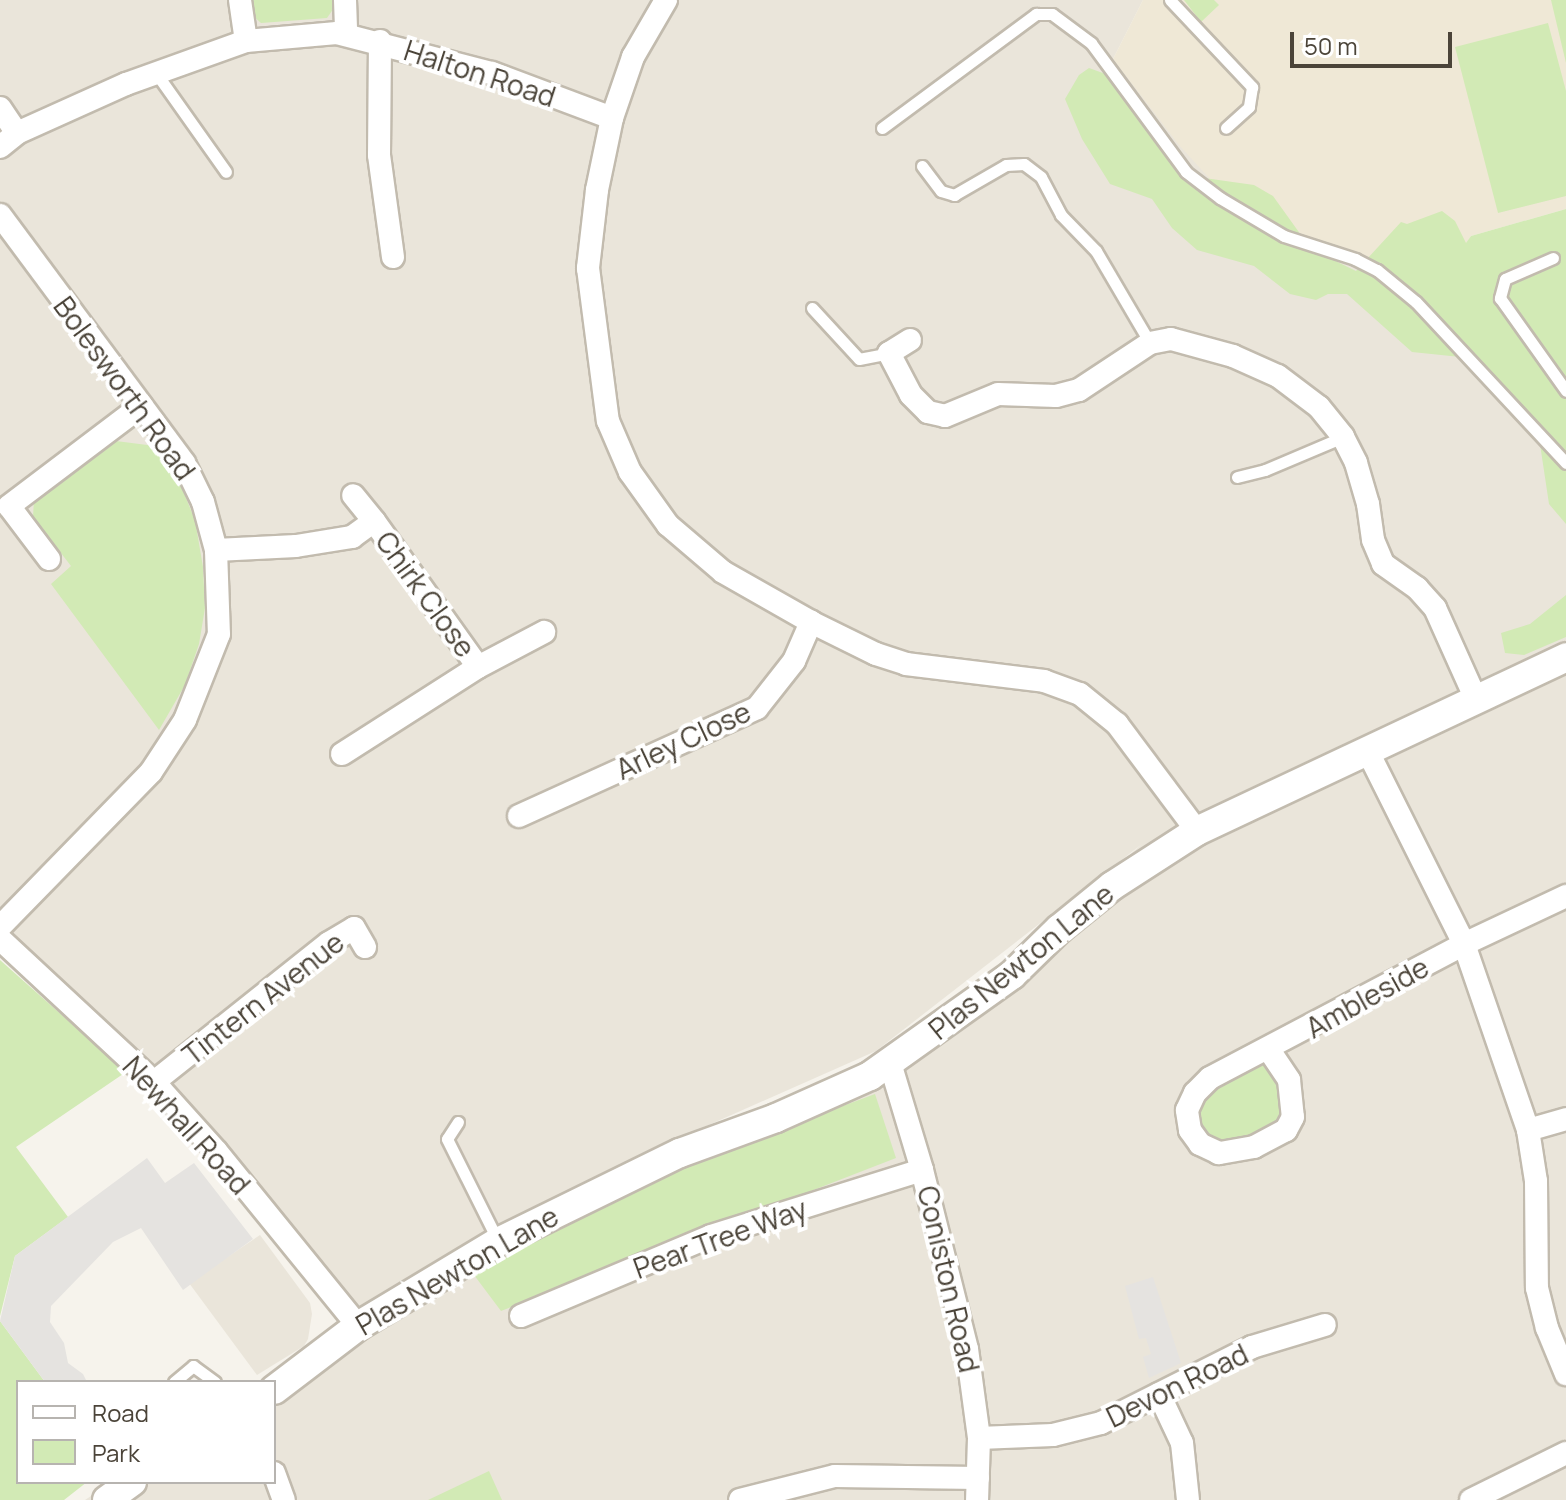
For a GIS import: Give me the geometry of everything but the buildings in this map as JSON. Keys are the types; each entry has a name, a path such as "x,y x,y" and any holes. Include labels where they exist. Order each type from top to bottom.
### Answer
{"street":[{"path":"240,0 246,41"},
{"path":"345,0 346,34"},
{"path":"666,0 633,57 612,118 597,190 588,268 608,421 630,472 668,525 723,572 811,622 876,654 906,664 1044,681 1080,694 1117,724 1197,831"},
{"name":"Halton Road","path":"9,140 156,73 246,41 346,34 492,73 612,118"},
{"path":"380,41 379,155 393,257"},
{"path":"0,108 9,140"},
{"name":"Bolesworth Road","path":"0,215 184,463 203,502 216,550 219,634 199,692 174,740 151,772 0,927"},
{"path":"910,340 889,353 911,395 928,412 945,416 998,394 1056,396 1079,390 1150,343 1171,339 1197,345 1278,376 1319,407 1343,437 1356,463 1368,504 1373,540 1383,564 1417,588 1435,608 1475,697"},
{"path":"49,559 9,506 141,406"},
{"name":"Chirk Close","path":"353,495 478,667"},
{"name":"Chirk Close","path":"216,550 296,546 352,537 374,521"},
{"name":"Arley Close","path":"519,816 757,708 794,661 811,622"},
{"name":"Chirk Close","path":"342,754 478,667 544,632"},
{"name":"Plas Newton Lane","path":"276,1388 358,1326 498,1242 680,1153 776,1118 890,1063 1012,975 1059,929 1112,886 1197,831 1368,752 1475,697 1566,657"},
{"path":"1368,752 1464,944 1528,1130 1536,1181 1537,1288 1547,1328 1566,1374"},
{"name":"Ambleside","path":"1269,1050 1289,1080 1293,1117 1286,1130 1254,1147 1219,1153 1200,1144 1190,1130 1187,1110 1195,1093 1210,1078 1269,1050 1464,944 1566,896"},
{"name":"Tintern Avenue","path":"154,1082 329,943 354,928 365,947"},
{"name":"Newhall Road","path":"0,939 154,1082 216,1151 358,1326"},
{"name":"Coniston Road","path":"890,1063 922,1170 967,1349 979,1438 977,1489"},
{"path":"1528,1130 1566,1119"},
{"name":"Pear Tree Way","path":"521,1316 711,1236 922,1170"},
{"name":"Devon Road","path":"979,1438 1076,1431 1116,1418 1168,1386 1252,1347 1325,1325"},
{"path":"1168,1386 1182,1443 1188,1500"},
{"path":"1471,1500 1566,1453"},
{"path":"740,1500 835,1476 977,1489"},
{"path":"276,1478 284,1500"},
{"path":"107,1500 129,1484"}],"lane":[{"path":"1170,0 1252,87 1249,107 1226,128"},
{"path":"882,128 1036,14 1052,14 1091,43 1186,172 1220,198 1284,236 1355,259 1377,270 1416,302 1566,463"},
{"path":"156,73 226,172"},
{"path":"922,166 941,191 954,195 1006,165 1024,164 1041,177 1061,215 1096,251 1150,343"},
{"path":"1553,258 1505,279 1500,298 1566,391"},
{"path":"812,308 859,359 889,353"},
{"path":"1237,477 1265,470 1343,437"},
{"path":"458,1122 447,1139 498,1242"},
{"path":"176,1380 193,1366 212,1380"}],"shaded area":[{"path":"0,0 1143,0 1113,59 1285,229 1361,255 1437,290 1566,423 1566,1500 85,1500 109,1484 276,1484 276,1380 262,1380 359,1314 0,926","holes":["1142,844 890,1063 666,1144 876,1051"]},
{"path":"1143,0 1566,0 1566,209 1471,236 1437,290 1361,255 1285,229 1221,191 1179,145 1113,59"},
{"path":"147,1158 165,1183 194,1163 253,1239 183,1290 141,1228 113,1242 51,1306 50,1322 64,1343 68,1363 86,1380 44,1380 0,1321 15,1256"},
{"path":"260,1235 310,1303 312,1314 304,1346 257,1375 189,1283"},
{"path":"1153,1277 1181,1363 1149,1378 1143,1357 1151,1354 1146,1338 1139,1339 1125,1286"}],"green space":[{"path":"250,0 335,0 327,18 261,23 251,14"},
{"path":"1184,0 1214,0 1219,5 1201,22"},
{"path":"1551,0 1566,0 1566,63"},
{"path":"1548,23 1566,91 1566,196 1498,213 1455,47"},
{"path":"1089,68 1111,76 1135,116 1183,175 1254,185 1273,196 1311,249 1356,271 1401,222 1407,224 1442,211 1455,221 1466,243 1471,236 1566,209 1566,524 1549,504 1538,431 1470,358 1412,352 1347,294 1328,294 1316,300 1290,294 1254,266 1197,250 1172,228 1152,199 1110,184 1082,139 1065,99 1079,75"},
{"path":"116,441 155,446 179,481 195,520 203,567 205,608 199,644 185,685 159,730 51,584 71,566 33,517 34,499"},
{"path":"1566,595 1566,637 1524,655 1505,653 1501,633 1530,624"},
{"path":"0,960 126,1072 16,1147 68,1217 15,1256 0,1316"},
{"path":"1269,1050 1293,1117 1254,1147 1200,1144 1195,1093"},
{"path":"875,1094 896,1158 501,1311 474,1275 652,1177"},
{"path":"0,1321 44,1380 16,1380 16,1484 84,1484 64,1500 0,1500"},
{"path":"489,1471 502,1500 428,1500"}]}
